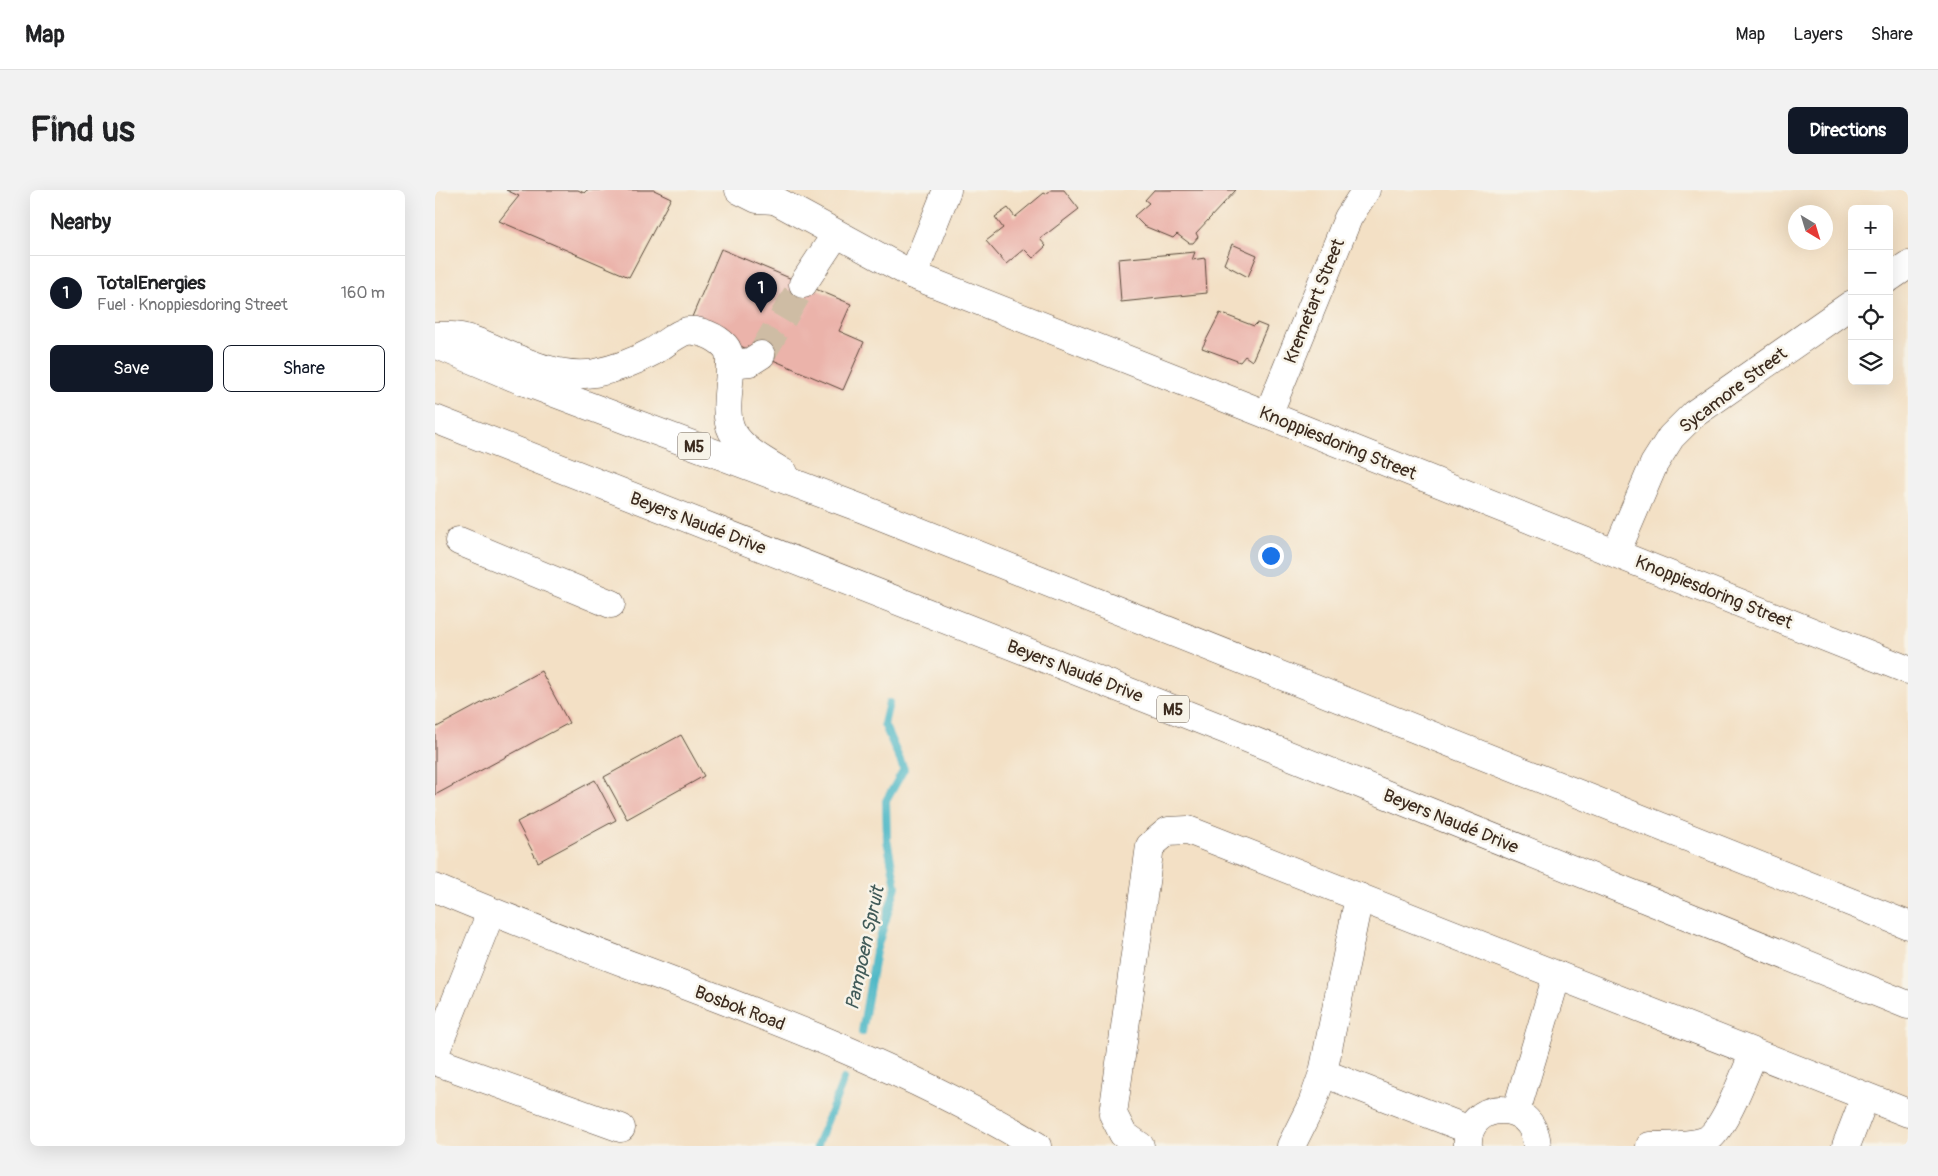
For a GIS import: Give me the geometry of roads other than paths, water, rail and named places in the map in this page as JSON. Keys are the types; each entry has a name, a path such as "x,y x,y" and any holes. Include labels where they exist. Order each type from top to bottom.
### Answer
{"street":[{"name":"Knoppiesdoring Street","path":"739,190 757,199 770,195 913,276 1268,414 1908,670"},
{"path":"913,276 947,190"},
{"name":"Kremetart Street","path":"1268,414 1348,218 1366,190"},
{"path":"803,284 837,234"},
{"path":"1893,275 1908,265"},
{"name":"Sycamore Street","path":"1616,553 1654,464 1671,437 1694,414 1848,307"},
{"path":"435,336 462,337 529,363 563,374 578,375 628,364 683,333 696,331 712,337 725,346 729,352 730,364 726,408 728,421 733,432 755,454 807,488"},
{"name":"M5","path":"435,344 525,382 807,488 1908,925"},
{"path":"730,364 750,362 761,355"},
{"name":"Beyers Naudé Drive","path":"435,419 1244,737 1908,1005"},
{"path":"459,541 611,604"},
{"path":"1140,1146 1123,1134 1113,1114 1150,846 1168,831 1188,830 1908,1114"},
{"name":"Bosbok Road","path":"435,888 491,912 827,1041 929,1086 999,1123 1037,1146"},
{"path":"1291,1146 1312,1104 1323,1073 1359,897"},
{"path":"435,1053 491,912"},
{"path":"1516,1112 1557,975"},
{"path":"1650,1146 1685,1146 1707,1140 1722,1124 1754,1052"},
{"path":"435,1061 621,1128"},
{"path":"1323,1073 1469,1138 1476,1121 1485,1114 1495,1110 1506,1109 1516,1112 1532,1126 1537,1136 1537,1146"},
{"path":"1845,1146 1865,1097"}],"waterway":[{"name":"Pampoen Spruit","path":"862,1032 876,951 896,886 887,840 886,801 904,769 884,724 889,703"},
{"name":"Pampoen Spruit","path":"817,1146 844,1079"}],"tunnel":[{"path":"761,355 803,284"}],"place":[{"name":"TotalEnergies","path":"761,313"}]}
